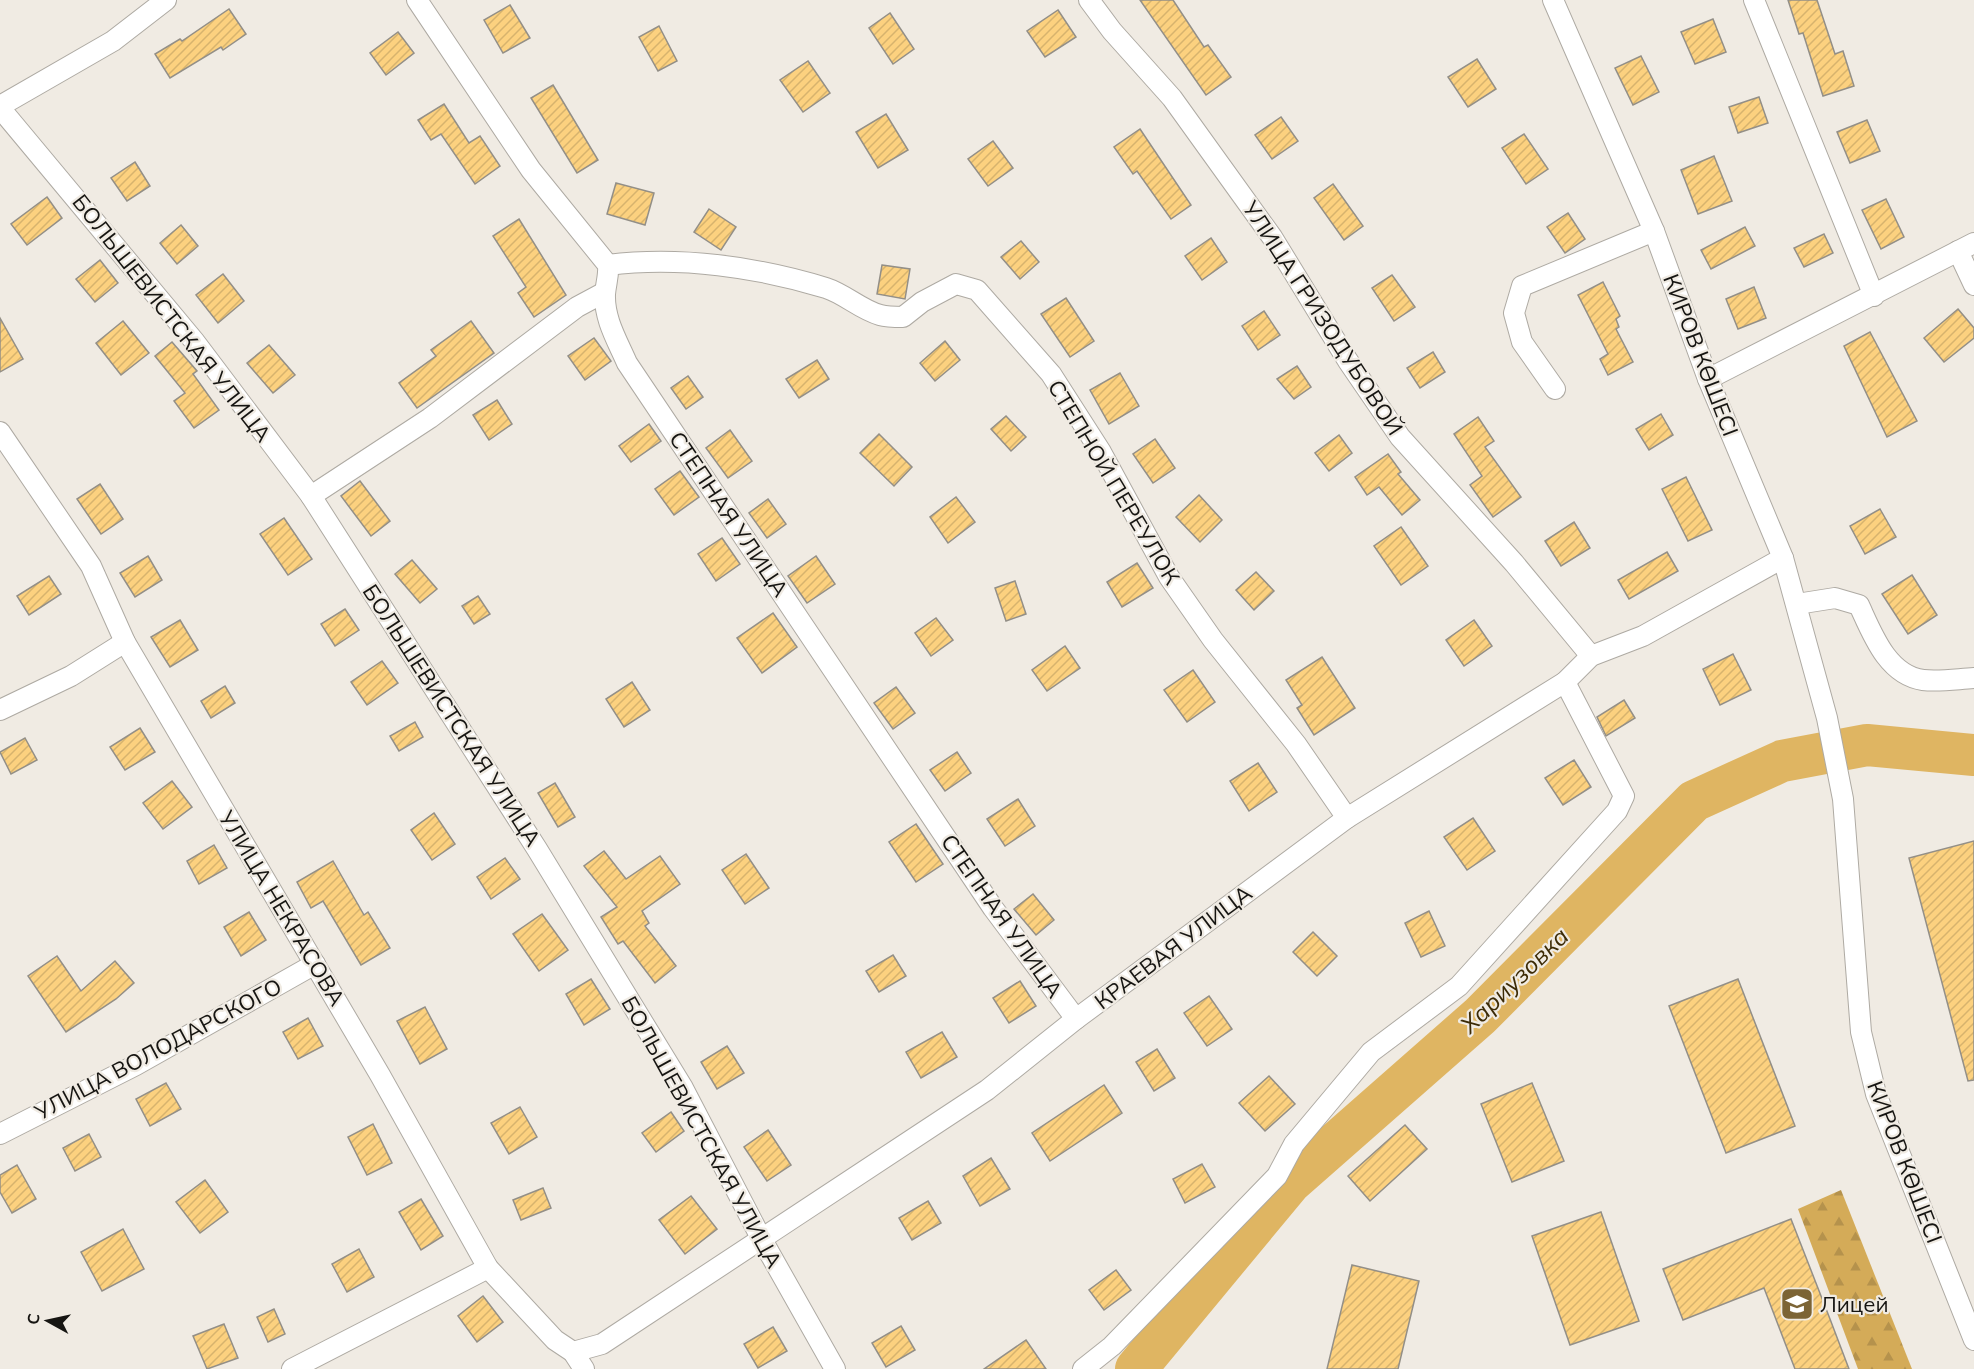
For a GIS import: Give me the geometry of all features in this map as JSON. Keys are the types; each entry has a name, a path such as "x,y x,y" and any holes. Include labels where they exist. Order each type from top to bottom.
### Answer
{"street":[{"path":"0,107 113,41 166,0"},
{"path":"417,0 531,170 608,265"},
{"name":"УЛИЦА ГРИЗОДУБОВОЙ","path":"1089,0 1112,31 1172,98 1272,237 1347,361 1400,436 1514,563 1591,656"},
{"name":"КИРОВ КӨШЕСІ","path":"1553,0 1654,231 1708,379 1783,558 1827,718 1843,799 1861,1032 1876,1095 1974,1340"},
{"path":"1754,0 1874,296"},
{"name":"БОЛЬШЕВИСТСКАЯ УЛИЦА","path":"0,107 195,342 312,496 537,849 677,1078 761,1238 835,1369"},
{"path":"1555,389 1522,342 1514,314 1522,286 1654,231"},
{"path":"1708,379 1966,247 1974,285"},
{"name":"СТЕПНОЙ ПЕРЕУЛОК","path":"608,265 639,261 705,264 786,276 835,291 880,315 903,317 922,302 956,284 977,290 1051,374 1101,452 1169,577 1214,640 1296,744 1347,818"},
{"name":"СТЕПНАЯ УЛИЦА","path":"608,265 609,279 605,292 608,321 627,363 993,908 1076,1019"},
{"path":"312,496 430,418 577,307 605,292"},
{"name":"УЛИЦА НЕКРАСОВА","path":"0,432 91,566 125,642 315,964 488,1268 555,1340 573,1352 584,1369"},
{"name":"КРАЕВАЯ УЛИЦА","path":"573,1352 602,1344 987,1090 1076,1019 1347,818 1565,682 1591,656 1643,636 1783,558"},
{"path":"1797,604 1835,598 1859,604 1887,659 1904,673 1921,680 1974,678"},
{"path":"0,710 71,676 125,642"},
{"path":"1083,1369 1112,1346 1277,1176 1294,1144 1371,1052 1459,986 1617,811 1624,796 1565,682"},
{"name":"УЛИЦА ВОЛОДАРСКОГО","path":"0,1134 136,1065 315,964"},
{"path":"292,1369 488,1268"}],"green space":[{"path":"1841,1190 1912,1369 1858,1369 1798,1209"}],"building":[{"path":"1140,0 1173,0 1204,47 1208,45 1231,77 1206,95"},
{"path":"1788,0 1817,0 1835,54 1843,51 1854,86 1823,96 1803,33 1799,34"},
{"path":"510,5 530,38 503,53 484,20"},
{"path":"229,9 246,34 223,50 221,47 170,78 155,54 180,39 182,41"},
{"path":"1058,10 1076,37 1045,57 1027,31"},
{"path":"890,13 914,49 893,64 869,28"},
{"path":"1713,19 1726,52 1695,64 1681,32"},
{"path":"659,26 677,61 658,71 639,37"},
{"path":"398,32 414,53 386,75 370,53"},
{"path":"1641,56 1659,92 1633,105 1615,68"},
{"path":"1477,59 1496,89 1468,107 1448,77"},
{"path":"808,61 830,93 803,112 780,80"},
{"path":"553,85 598,160 577,173 531,98"},
{"path":"1759,97 1768,123 1738,133 1729,107"},
{"path":"444,104 469,143 480,136 500,166 475,184 441,134 431,140 418,120"},
{"path":"886,114 908,150 878,168 856,132"},
{"path":"1281,117 1298,141 1272,159 1255,135"},
{"path":"1867,120 1880,151 1850,163 1837,132"},
{"path":"1140,129 1191,205 1171,219 1137,171 1133,174 1114,147"},
{"path":"1524,134 1548,169 1526,184 1502,148"},
{"path":"993,141 1013,168 988,186 968,159"},
{"path":"1714,156 1732,201 1698,214 1681,170"},
{"path":"135,162 150,186 127,201 111,178"},
{"path":"616,183 654,193 645,225 607,214"},
{"path":"1333,184 1363,226 1344,240 1314,198"},
{"path":"47,197 62,218 27,245 11,224"},
{"path":"1886,199 1904,237 1881,249 1862,210"},
{"path":"709,209 736,227 721,250 694,232"},
{"path":"1568,213 1585,239 1565,253 1547,227"},
{"path":"519,219 566,295 534,317 518,293 526,287 493,236"},
{"path":"181,225 198,246 177,264 160,243"},
{"path":"1745,227 1755,246 1711,269 1701,250"},
{"path":"1824,234 1833,253 1804,267 1794,248"},
{"path":"1211,238 1227,262 1202,280 1185,256"},
{"path":"1021,241 1039,262 1020,279 1001,257"},
{"path":"100,260 118,283 95,302 76,279"},
{"path":"882,265 910,269 905,299 877,294"},
{"path":"223,274 244,301 218,323 196,295"},
{"path":"1392,275 1415,307 1394,321 1372,288"},
{"path":"1603,282 1620,316 1616,319 1619,327 1616,329 1633,362 1608,375 1600,359 1608,354 1578,295"},
{"path":"1754,287 1766,318 1738,329 1726,299"},
{"path":"1066,298 1094,341 1070,357 1041,314"},
{"path":"1958,309 1974,328 1974,338 1944,362 1924,338"},
{"path":"1264,311 1280,335 1258,350 1242,326"},
{"path":"0,318 23,359 0,372"},
{"path":"123,321 149,353 121,375 96,343"},
{"path":"471,321 494,353 417,408 399,383 436,356 431,350"},
{"path":"1870,332 1917,421 1887,437 1844,346"},
{"path":"594,338 611,361 585,380 568,356"},
{"path":"945,341 960,360 935,381 920,363"},
{"path":"172,342 197,371 193,374 219,410 194,428 174,401 185,393 155,356"},
{"path":"269,345 295,375 273,393 247,363"},
{"path":"1433,352 1445,372 1420,388 1407,368"},
{"path":"817,360 829,379 799,398 786,379"},
{"path":"1297,366 1311,387 1294,399 1277,379"},
{"path":"1120,373 1139,406 1109,424 1090,390"},
{"path":"688,376 703,397 686,409 671,388"},
{"path":"497,400 512,424 489,440 473,415"},
{"path":"1661,414 1673,435 1649,450 1636,429"},
{"path":"1006,416 1026,437 1011,451 991,429"},
{"path":"1478,417 1494,441 1485,447 1521,497 1493,517 1470,485 1482,476 1454,434"},
{"path":"649,424 661,441 631,462 619,446"},
{"path":"730,430 752,461 728,478 706,448"},
{"path":"879,434 912,467 894,486 860,453"},
{"path":"1339,435 1352,453 1329,471 1315,453"},
{"path":"1155,439 1175,468 1153,483 1133,454"},
{"path":"1388,454 1401,472 1398,474 1420,500 1402,515 1379,487 1367,495 1355,477"},
{"path":"680,471 699,497 674,515 655,489"},
{"path":"1686,477 1712,530 1688,541 1662,489"},
{"path":"360,481 390,521 371,536 341,496"},
{"path":"100,484 123,519 101,534 77,499"},
{"path":"1199,495 1222,520 1200,542 1176,517"},
{"path":"956,497 975,522 948,543 930,517"},
{"path":"768,499 786,524 767,538 749,513"},
{"path":"1880,509 1896,537 1865,554 1850,526"},
{"path":"284,518 312,559 288,575 260,534"},
{"path":"1574,522 1590,548 1561,566 1545,541"},
{"path":"1401,527 1428,566 1401,585 1374,546"},
{"path":"722,538 740,564 716,581 698,554"},
{"path":"1667,552 1678,571 1629,599 1618,580"},
{"path":"148,556 162,580 135,597 120,573"},
{"path":"816,556 835,584 807,603 788,576"},
{"path":"412,560 437,589 420,603 395,574"},
{"path":"1137,563 1153,588 1122,607 1107,582"},
{"path":"1256,572 1274,591 1254,610 1236,590"},
{"path":"1912,575 1937,615 1908,634 1882,594"},
{"path":"49,576 61,594 29,615 17,596"},
{"path":"1015,581 1026,614 1006,621 995,588"},
{"path":"478,596 490,614 474,624 462,606"},
{"path":"345,609 359,630 335,646 321,624"},
{"path":"773,613 797,647 762,673 737,638"},
{"path":"936,618 953,640 931,656 915,633"},
{"path":"180,620 198,650 170,667 151,637"},
{"path":"1474,620 1492,646 1464,666 1446,640"},
{"path":"1065,646 1080,668 1047,691 1032,670"},
{"path":"1733,654 1751,690 1720,705 1703,669"},
{"path":"1322,657 1355,708 1314,735 1297,708 1302,705 1286,680"},
{"path":"382,661 398,683 367,705 351,682"},
{"path":"1193,670 1215,702 1187,722 1164,690"},
{"path":"632,682 650,710 624,727 606,699"},
{"path":"225,686 235,703 211,718 201,701"},
{"path":"896,687 915,713 893,729 874,703"},
{"path":"1624,700 1635,718 1606,736 1597,717"},
{"path":"415,722 423,737 399,751 390,736"},
{"path":"140,728 155,752 125,770 110,747"},
{"path":"25,738 37,760 11,774 0,752"},
{"path":"957,752 971,773 945,791 930,770"},
{"path":"1574,760 1591,787 1563,805 1545,778"},
{"path":"1258,763 1277,792 1249,811 1230,781"},
{"path":"172,781 192,807 163,829 143,803"},
{"path":"555,783 575,817 558,827 538,793"},
{"path":"1018,799 1035,826 1005,846 987,819"},
{"path":"434,813 455,844 432,860 411,830"},
{"path":"1473,818 1495,851 1467,870 1444,837"},
{"path":"916,824 943,864 916,882 889,842"},
{"path":"1974,841 1974,1080 1968,1081 1909,858"},
{"path":"214,845 227,868 199,884 187,861"},
{"path":"604,851 626,879 660,856 680,884 642,911 649,923 645,926 676,966 655,983 623,941 618,944 601,917 617,907 584,866"},
{"path":"746,854 769,888 745,904 722,870"},
{"path":"505,858 520,879 491,899 477,877"},
{"path":"333,861 364,915 368,912 390,948 361,965 323,901 311,908 297,882"},
{"path":"1033,894 1054,920 1036,935 1014,909"},
{"path":"1429,911 1445,946 1421,957 1405,923"},
{"path":"249,912 266,940 241,956 224,927"},
{"path":"542,914 568,950 539,971 513,934"},
{"path":"1313,932 1337,956 1317,976 1293,952"},
{"path":"893,955 906,976 879,992 866,971"},
{"path":"57,956 81,991 115,961 134,983 116,999 66,1032 28,976"},
{"path":"591,979 610,1009 584,1025 566,994"},
{"path":"1738,979 1795,1126 1726,1153 1669,1006"},
{"path":"1020,981 1036,1006 1009,1023 993,998"},
{"path":"1209,996 1232,1029 1207,1046 1184,1013"},
{"path":"425,1007 447,1049 420,1064 397,1021"},
{"path":"308,1018 323,1046 298,1059 283,1032"},
{"path":"942,1032 957,1057 921,1078 906,1052"},
{"path":"727,1046 744,1073 717,1089 701,1062"},
{"path":"1157,1049 1175,1078 1154,1091 1136,1062"},
{"path":"1269,1076 1295,1104 1265,1131 1239,1103"},
{"path":"166,1083 181,1109 150,1126 136,1099"},
{"path":"1532,1083 1564,1161 1512,1182 1481,1104"},
{"path":"1104,1085 1122,1113 1050,1161 1032,1133"},
{"path":"520,1107 537,1137 509,1154 491,1123"},
{"path":"671,1112 684,1131 656,1152 642,1133"},
{"path":"373,1124 392,1163 367,1175 348,1137"},
{"path":"1405,1125 1427,1149 1370,1201 1348,1176"},
{"path":"768,1130 791,1165 767,1181 744,1147"},
{"path":"89,1134 101,1157 75,1171 63,1148"},
{"path":"991,1158 1010,1189 980,1206 963,1176"},
{"path":"1202,1164 1215,1187 1185,1203 1173,1179"},
{"path":"17,1165 36,1199 12,1213 0,1192 0,1175"},
{"path":"205,1180 228,1212 200,1233 176,1202"},
{"path":"543,1188 551,1208 521,1220 513,1200"},
{"path":"691,1196 717,1229 685,1254 659,1220"},
{"path":"421,1199 443,1236 421,1250 399,1212"},
{"path":"928,1201 941,1223 912,1240 899,1218"},
{"path":"1601,1212 1639,1321 1570,1345 1532,1236"},
{"name":"Лицей","path":"1791,1219 1849,1369 1795,1369 1764,1288 1683,1320 1663,1269"},
{"path":"123,1229 144,1269 102,1291 81,1252"},
{"path":"359,1249 374,1277 347,1292 332,1264"},
{"path":"1352,1265 1419,1281 1398,1369 1327,1369"},
{"path":"1116,1270 1131,1290 1104,1310 1089,1290"},
{"path":"483,1296 503,1322 477,1342 458,1316"},
{"path":"274,1309 285,1334 268,1342 257,1317"},
{"path":"224,1324 238,1358 207,1369 193,1336"},
{"path":"901,1326 915,1350 886,1367 872,1343"},
{"path":"773,1327 787,1351 758,1368 744,1344"},
{"path":"1026,1340 1046,1369 984,1369"}],"waterway":[{"name":"Хариузовка","path":"1136,1369 1290,1183 1480,1016 1694,801 1782,761 1867,745 1974,755"}],"place":[{"name":"Лицей","path":"1797,1304"}]}
